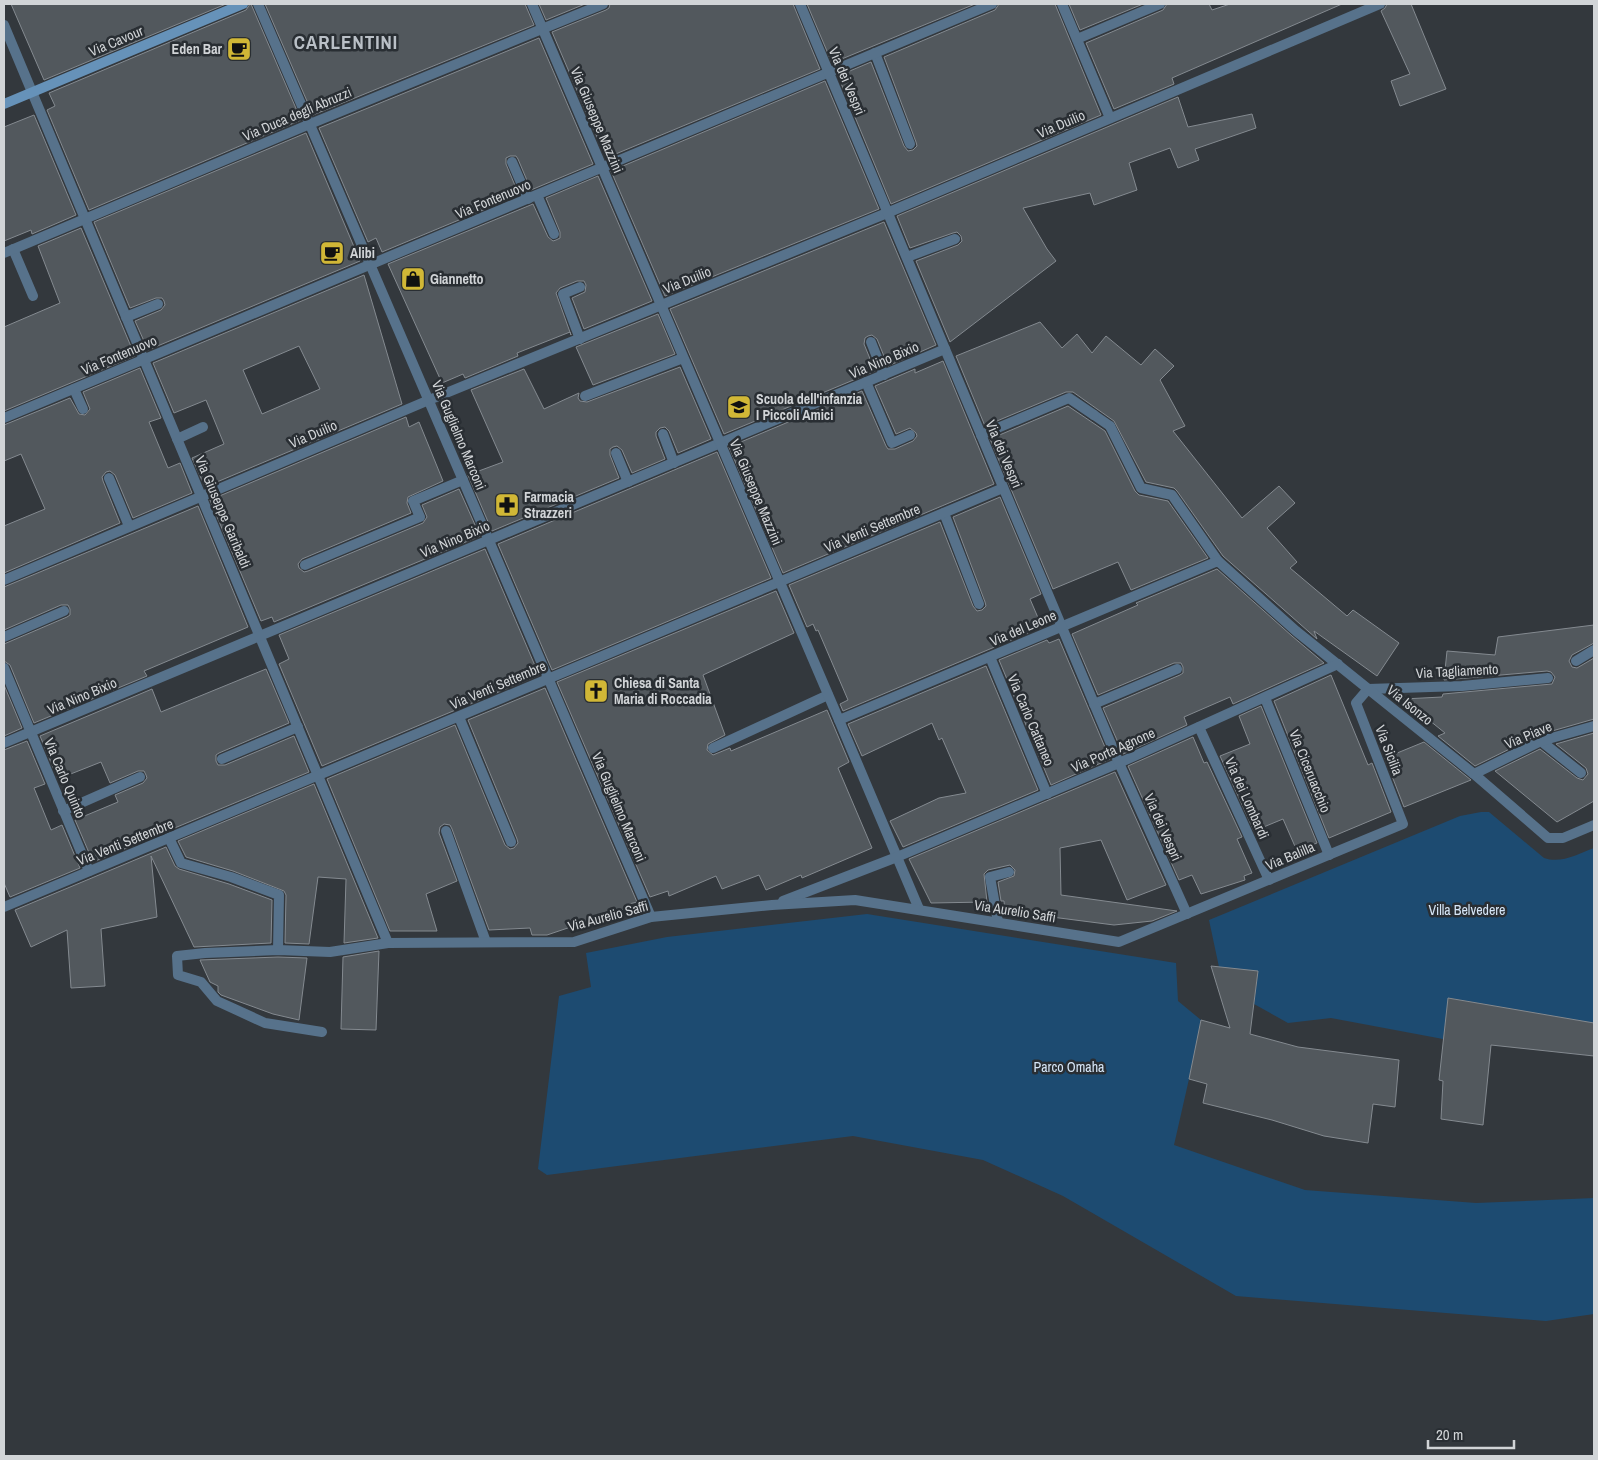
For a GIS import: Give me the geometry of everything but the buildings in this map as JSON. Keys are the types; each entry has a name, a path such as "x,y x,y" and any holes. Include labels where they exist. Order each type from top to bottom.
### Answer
{"main road":[{"name":"Via Cavour","path":"4,104 241,4"}],"street":[{"name":"Via Guglielmo Marconi","path":"258,4 651,917"},
{"name":"Via Giuseppe Mazzini","path":"532,4 919,909"},
{"name":"Via Duca degli Abruzzi","path":"8,251 310,124 603,4"},
{"name":"Via dei Vespri","path":"800,4 1119,763 1187,914"},
{"name":"Via Fontenuovo","path":"4,418 992,4"},
{"path":"1062,4 1110,118"},
{"path":"1076,39 1160,4"},
{"name":"Via Duilio","path":"4,580 429,400 887,212 1380,4"},
{"name":"Via Giuseppe Garibaldi","path":"4,25 388,942"},
{"path":"875,53 910,144"},
{"path":"512,162 554,234"},
{"path":"906,257 955,239"},
{"path":"8,251 34,296"},
{"path":"580,287 563,294 580,339"},
{"path":"126,318 158,304"},
{"path":"871,342 884,375"},
{"name":"Via Nino Bixio","path":"4,744 945,349"},
{"path":"585,396 683,358"},
{"path":"866,382 892,443 910,435"},
{"path":"74,389 83,408"},
{"name":"Via Isonzo","path":"981,435 1069,398 1110,426 1141,488 1172,495 1218,561 1296,631 1474,774 1548,838 1563,838 1594,824"},
{"path":"177,439 203,427"},
{"path":"663,434 674,463"},
{"path":"616,453 628,482"},
{"path":"109,478 129,526"},
{"path":"305,565 420,516 413,501 464,480"},
{"name":"Via Venti Settembre","path":"4,907 1003,488"},
{"path":"944,513 979,604"},
{"name":"Via del Leone","path":"839,720 1218,561"},
{"path":"4,637 64,610"},
{"path":"1576,661 1594,650"},
{"name":"Via Carlo Cattaneo","path":"990,656 1047,794"},
{"name":"Via Porta Agnone","path":"772,905 897,857 1047,794 1338,664"},
{"name":"Via Carlo Quinto","path":"4,668 88,871"},
{"path":"1094,704 1177,670"},
{"name":"Via Tagliamento","path":"1368,688 1462,686 1548,678"},
{"name":"Via Sicilia","path":"1368,688 1356,703 1403,824"},
{"path":"713,748 828,695"},
{"name":"Via Ciceruacchio","path":"1265,698 1330,855"},
{"path":"459,717 511,842"},
{"name":"Via Piave","path":"1474,774 1541,741 1594,726"},
{"name":"Via dei Lombardi","path":"1199,727 1269,880"},
{"path":"222,759 298,728"},
{"path":"1541,741 1581,773"},
{"path":"63,811 140,777"},
{"name":"Via Balilla","path":"1187,914 1403,824"},
{"path":"446,831 486,942"},
{"path":"169,838 181,863 231,877 279,895 278,950"},
{"path":"998,922 990,877 1008,872"},
{"name":"Via Aurelio Saffi","path":"322,1032 265,1023 217,1001 201,982 178,975 177,956 278,950 330,952 388,942 574,942 651,917 772,905 855,900 1119,942 1187,914"}],"green space":[{"name":"Villa Belvedere","path":"1489,812 1544,858 1550,860 1563,859 1594,848 1594,1023 1449,998 1443,1039 1331,1018 1288,1023 1254,1004 1258,972 1219,967 1209,920 1460,816"},
{"name":"Parco Omaha","path":"867,914 1176,963 1178,1001 1201,1020 1174,1145 1305,1190 1476,1203 1594,1198 1594,1314 1546,1321 1236,1296 1063,1196 983,1160 853,1136 547,1175 538,1169 559,996 591,987 586,953 667,937"}],"place":[{"name":"Eden Bar","path":"239,49"},
{"name":"Alibi","path":"332,253"},
{"name":"Giannetto","path":"413,279"},
{"name":"Scuola dell'infanzia I Piccoli Amici","path":"739,407"},
{"name":"Farmacia Strazzeri","path":"507,505"},
{"name":"Chiesa di Santa Maria di Roccadia","path":"596,691"}],"district":[{"name":"CARLENTINI","path":"346,42"}]}
